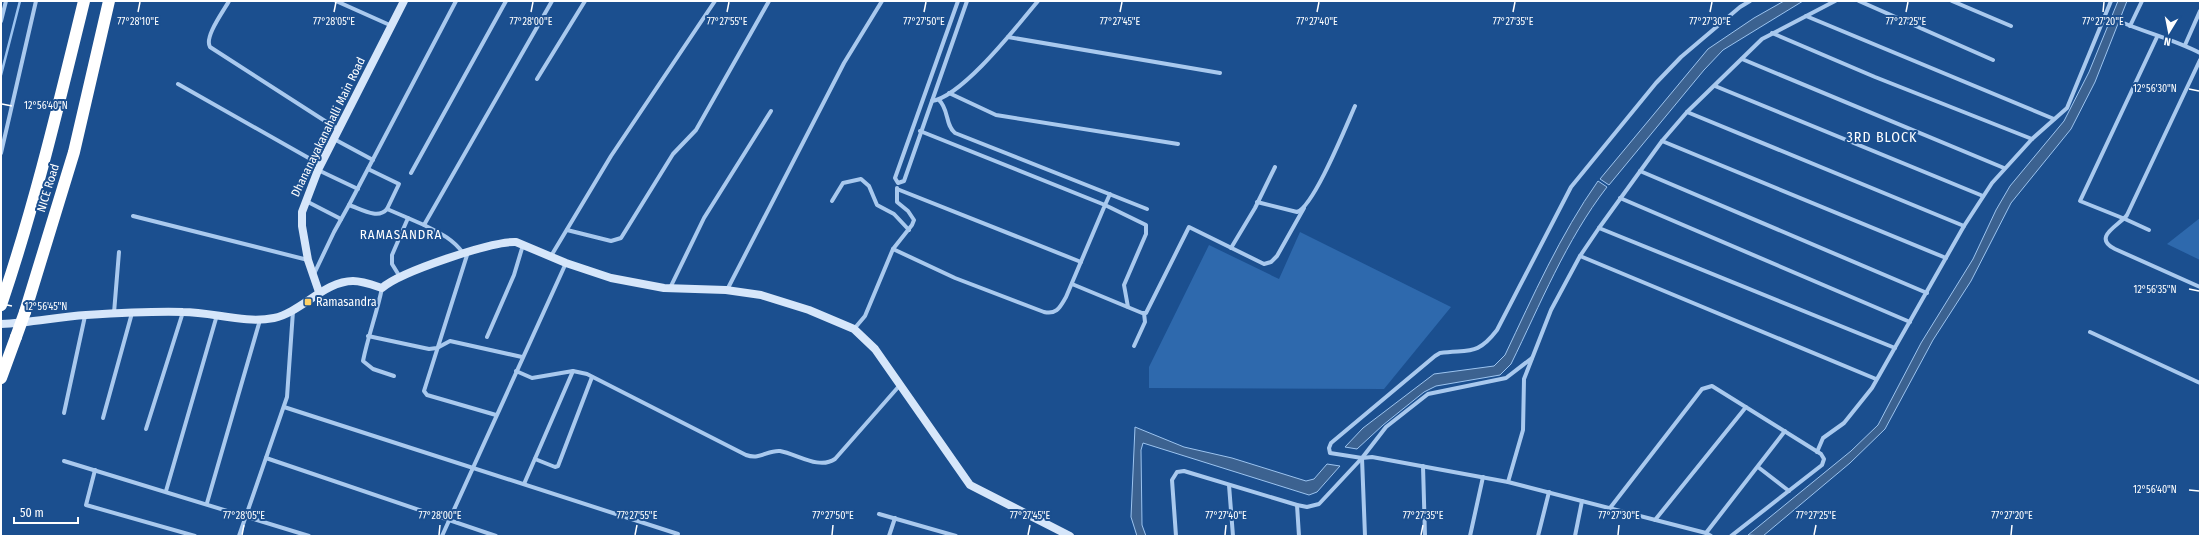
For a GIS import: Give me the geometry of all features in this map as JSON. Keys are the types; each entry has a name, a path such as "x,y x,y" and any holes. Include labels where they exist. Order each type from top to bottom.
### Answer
{"highway":[{"name":"NICE Road","path":"1,305 27,228 84,1"},
{"name":"NICE Road","path":"1,378 25,312 74,152 109,1"}],"street":[{"path":"1,21 6,1"},
{"path":"1,153 36,1"},
{"path":"229,1 209,36 208,43 210,48 339,130"},
{"path":"336,1 392,26"},
{"name":"Dhananayakanahalli Main Road","path":"319,292 308,260 302,226 302,212 305,201 334,139 404,1"},
{"path":"313,276 341,219 456,1"},
{"path":"411,173 506,1"},
{"path":"424,225 552,1"},
{"path":"537,79 586,1"},
{"path":"551,257 611,156 716,1"},
{"path":"567,230 611,241 621,238 673,154 696,130 769,1"},
{"path":"726,290 844,63 882,1"},
{"path":"898,184 895,178 958,1"},
{"path":"854,329 865,316 893,249 909,230 914,220 896,202 896,189 898,184 904,181 920,131 967,1"},
{"path":"932,101 939,100 970,77 1008,37 1038,1"},
{"path":"1750,1 1740,7 1681,57 1656,83 1571,187 1497,330 1490,339 1478,349 1440,353 1435,356 1331,443 1329,448 1330,453 1362,458 1380,458 1508,482 1709,535 1785,431"},
{"path":"1508,482 1523,430 1524,379 1551,310 1580,256 1599,228 1662,141 1687,112 1742,58 1762,39 1835,1"},
{"path":"1859,1 1993,60"},
{"path":"1952,1 2011,26"},
{"path":"1817,452 1823,438 1844,423 1872,388 1964,226 1983,196 2004,168 2032,139 2067,108 2111,1"},
{"path":"2130,26 2142,1"},
{"path":"2186,45 2200,11"},
{"path":"1806,16 2054,119"},
{"path":"2120,22 2157,37 2186,45 2200,53"},
{"path":"1772,33 1875,77 2032,139"},
{"path":"1008,37 1220,73"},
{"path":"2149,230 2080,201 2157,37"},
{"path":"1742,58 2004,168"},
{"path":"2200,60 2125,219 2109,231 2106,239 2108,244 2200,288"},
{"path":"178,84 358,189"},
{"path":"1715,86 1983,196"},
{"path":"949,93 996,116 1178,144"},
{"path":"939,100 946,108 951,130 955,133 1147,209"},
{"path":"1144,314 1148,312 1189,227 1264,264 1271,262 1277,256 1327,169 1355,106"},
{"path":"669,288 704,218 771,111"},
{"path":"1687,112 1964,226"},
{"path":"920,131 1105,205 1146,225 1146,234 1124,285 1128,307"},
{"path":"334,139 373,160"},
{"path":"1662,141 1946,258"},
{"path":"1231,248 1258,202 1275,167"},
{"path":"349,205 376,215 383,213 387,209 399,184 368,169"},
{"path":"1640,171 1927,293"},
{"path":"832,201 843,183 860,179 869,186 877,205 894,214 909,230"},
{"path":"896,189 1081,262"},
{"path":"893,249 955,278 1048,313 1058,310 1072,284 1110,194"},
{"path":"1620,198 1910,322"},
{"path":"305,201 341,219"},
{"path":"1258,202 1297,212 1304,208"},
{"path":"387,209 445,235 466,252"},
{"path":"134,216 308,260"},
{"path":"400,277 392,264 392,255 408,218"},
{"path":"1599,228 1895,348"},
{"path":"1,324 38,322 86,315 183,312 217,314 260,320 276,317 293,311 319,292 350,281 382,288 400,277 466,252 507,242 523,245 566,263 621,281 669,288 726,290 761,295 809,310 854,329 875,349 970,485 1070,536"},
{"path":"487,337 514,275 523,245"},
{"path":"114,314 118,252"},
{"path":"466,252 424,388 425,393 496,415"},
{"path":"1580,256 1876,379"},
{"path":"442,536 566,263"},
{"path":"1072,284 1144,314"},
{"path":"382,288 377,310 368,336 363,361 373,369 394,376"},
{"path":"239,536 287,397 293,311"},
{"path":"146,429 183,312"},
{"path":"103,418 132,313"},
{"path":"166,491 217,314"},
{"path":"1134,346 1145,322 1144,314"},
{"path":"64,413 86,315"},
{"path":"207,504 260,320"},
{"path":"2090,332 2200,383"},
{"path":"368,336 429,349 437,348 450,341 522,357"},
{"path":"1176,536 1172,480 1175,474 1184,471 1297,505 1307,507 1319,504 1362,458 1386,427 1428,394 1506,378 1532,357"},
{"path":"516,371 532,378 573,371 592,377 746,455 757,457 780,451 825,463 835,459 900,385"},
{"path":"524,484 573,371"},
{"path":"535,459 555,467 558,466 592,377"},
{"path":"1610,508 1705,387 1714,386 1823,457 1822,465 1731,536"},
{"path":"284,407 678,534"},
{"path":"1655,520 1746,407"},
{"path":"266,458 496,536"},
{"path":"1362,458 1365,536"},
{"path":"64,461 246,515 309,536"},
{"path":"1423,466 1425,536"},
{"path":"1758,467 1789,491"},
{"path":"94,470 86,505 195,536"},
{"path":"1470,536 1483,477"},
{"path":"1229,485 1232,536"},
{"path":"1538,536 1550,492"},
{"path":"1575,536 1582,501"},
{"path":"1297,505 1299,536"},
{"path":"879,514 956,536"},
{"path":"889,536 895,518"}],"shaded area":[{"path":"1784,1 1803,1 1723,50 1704,70 1609,185 1600,179 1708,49 1754,18"},
{"path":"2118,1 2127,1 2095,82 2071,129 2011,203 1971,281 1933,340 1885,429 1850,463 1763,536 1748,535 1851,451 1878,425 1921,343 1973,259 1996,210 2010,186 2064,121 2089,72"},
{"path":"1598,181 1607,187 1592,207 1554,273 1511,364 1500,375 1436,386 1424,392 1383,425 1357,449 1345,447 1363,428 1434,374 1494,366 1505,355 1559,244"},
{"path":"2200,218 2200,260 2167,244"},
{"path":"1300,232 1451,307 1384,389 1149,388 1149,367 1209,245 1279,279"},
{"path":"1135,427 1184,447 1232,458 1306,481 1314,479 1327,464 1340,466 1317,492 1309,495 1143,443 1141,450 1142,525 1146,536 1137,536 1131,517"}],"waterway":[{"path":"1,75 20,1"}],"place":[{"name":"Ramasandra","path":"308,302"}],"district":[{"name":"3RD BLOCK","path":"1882,137"},
{"name":"RAMASANDRA","path":"401,234"}]}
